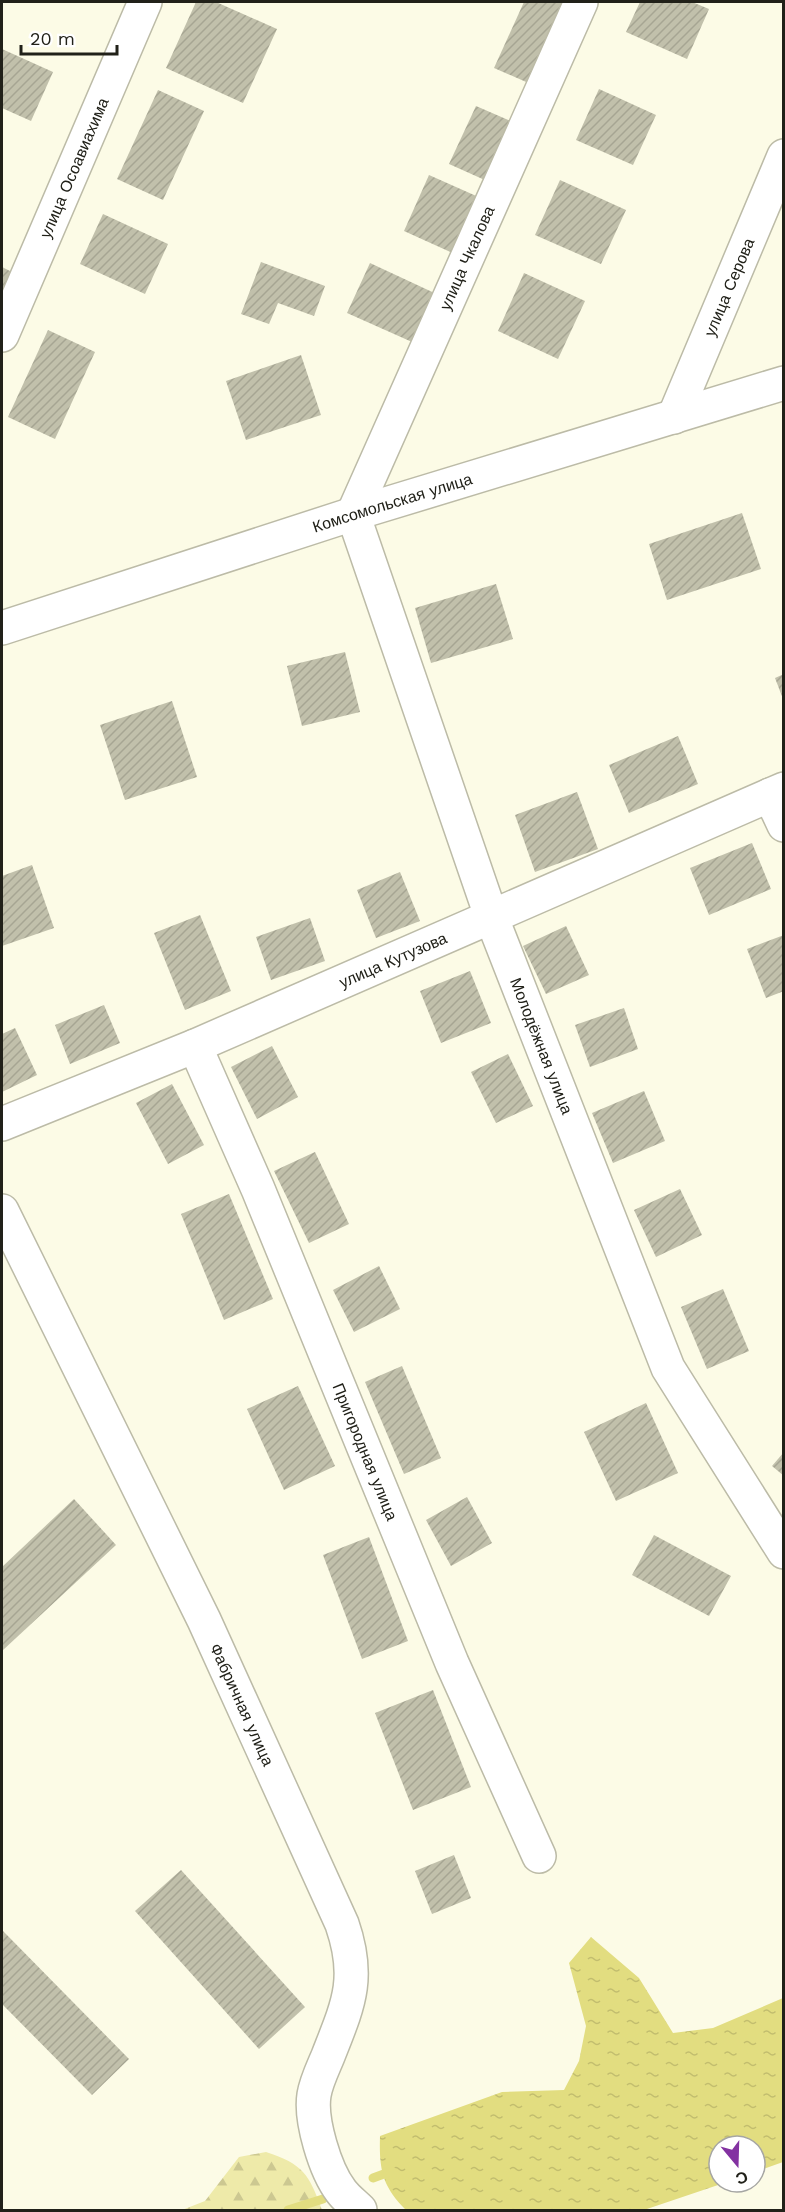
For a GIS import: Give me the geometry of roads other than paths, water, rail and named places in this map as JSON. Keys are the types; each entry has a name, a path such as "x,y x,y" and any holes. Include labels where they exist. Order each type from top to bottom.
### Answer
{"street":[{"name":"улица Осоавиахима","path":"2,335 145,2"},
{"name":"улица Чкалова","path":"352,514 581,2"},
{"name":"улица Серова","path":"674,417 783,156"},
{"name":"Комсомольская улица","path":"2,627 352,514 783,383"},
{"name":"Молодёжная улица","path":"352,514 492,916 668,1368 783,1552"},
{"name":"улица Кутузова","path":"2,1124 195,1046 777,792"},
{"path":"777,792 783,825"},
{"name":"Пригородная улица","path":"195,1046 258,1189 447,1652 538,1856"},
{"name":"Фабричная улица","path":"2,1211 204,1620 342,1924 351,1951 352,1973 349,2002 314,2092 313,2110 319,2138 340,2190 360,2211"}],"water":[{"path":"591,1937 639,1978 673,2033 713,2028 783,1998 783,2162 767,2168 767,2134 707,2134 707,2189 644,2210 406,2210 387,2185 381,2168 380,2136 502,2092 564,2090 579,2061 586,2026 569,1963"}],"waterway":[{"path":"373,2178 392,2171"},
{"path":"288,2210 323,2199"}]}
